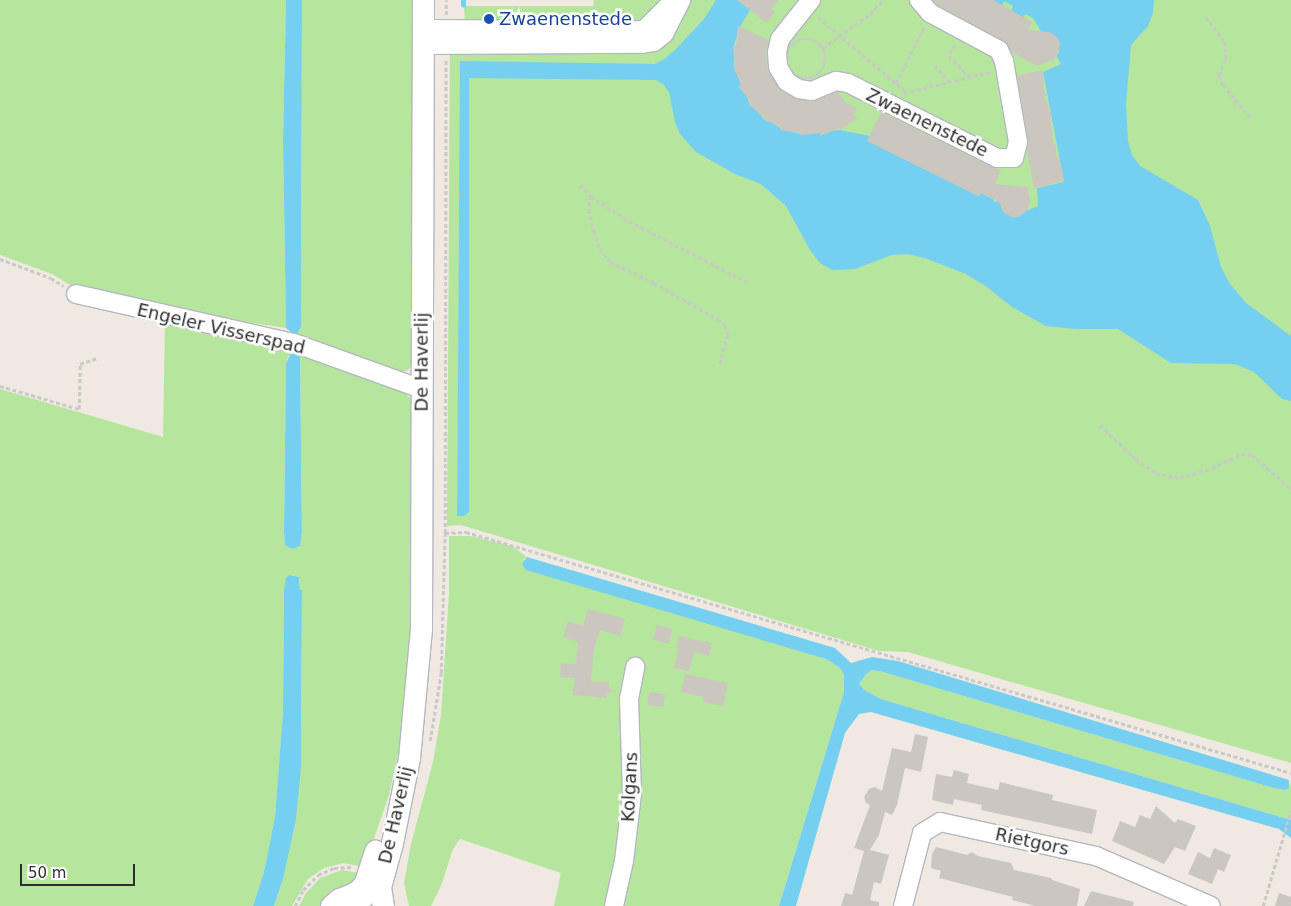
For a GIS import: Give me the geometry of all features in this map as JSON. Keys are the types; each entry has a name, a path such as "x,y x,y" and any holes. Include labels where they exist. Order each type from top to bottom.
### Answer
{"street":[{"name":"De Haverlij","path":"382,906 380,886 392,843 409,758 421,629 423,0"},
{"path":"423,37 644,30 674,0"},
{"path":"446,36 642,44 654,42 664,34 681,0"},
{"name":"Zwaenenstede","path":"805,2 780,39 777,52 778,67 787,82 800,89 812,91 836,81 842,82 997,158 1014,158 1018,142 1005,69 999,50 962,31 924,7"},
{"name":"Engeler Visserspad","path":"76,294 294,343 422,389"},
{"name":"Kolgans","path":"614,906 624,861 632,794 629,699 635,667"},
{"name":"De Haverlij","path":"331,906 339,899 360,890 369,872 412,723"},
{"name":"Rietgors","path":"903,906 922,833 940,822 1096,856 1211,906"},
{"path":"350,895 372,898 382,906"}],"path":[{"name":"De Haverlij","path":"444,394 446,0"},
{"path":"823,48 870,14 883,0"},
{"path":"805,2 906,92"},
{"path":"896,83 924,7"},
{"path":"1206,17 1225,42 1226,60 1219,75 1223,85 1251,118"},
{"path":"962,31 950,56 970,77"},
{"path":"803,39 818,43 823,48 826,54 826,65 815,77 805,79 792,72 787,56 791,47 803,39"},
{"path":"935,65 949,82"},
{"path":"883,101 906,92 1005,69"},
{"path":"580,185 591,196 648,232 748,282"},
{"path":"591,196 589,210 594,231 600,248 610,262 654,283 718,319 725,325 728,335 720,365"},
{"path":"0,259 51,278 76,294"},
{"path":"0,386 79,409 80,364 97,358"},
{"path":"1100,425 1136,460 1156,473 1180,478 1212,468 1241,454 1252,456 1291,489"},
{"path":"445,533 466,532 1291,773"},
{"path":"1263,906 1291,810"}],"green space":[{"path":"0,0 286,0 283,139 286,328 167,310 75,288 52,274 0,255"},
{"path":"302,0 417,0 415,362 408,370 399,373 296,336 301,327"},
{"path":"594,0 1291,0 1291,763 908,652 879,651 461,525 447,526 450,48 465,25 464,6 593,6","holes":["461,61 458,516 457,516"]},
{"path":"165,323 296,350 401,390 415,402 416,553 405,722 389,795 364,867 343,863 324,868 308,879 292,906 274,906 283,879 301,767 302,590 300,590 300,580 295,576 289,575 284,591 283,711 275,817 264,872 253,906 0,906 0,389 163,437","holes":["295,352 300,358 302,532 292,548 285,545 284,532 286,363 288,357"]},
{"path":"449,536 470,536 512,546 527,557 523,560 826,659 840,668 844,675 844,692 779,906 554,906 561,873 460,839 453,849 441,886 431,906 409,906 404,883 411,844 433,762 441,715 449,593"},
{"path":"872,670 1274,788 1285,790 1289,788 1291,780 1291,820 881,699 866,691 859,684 866,674"},
{"path":"342,870 363,874 323,906 299,906 306,893 320,878"}],"water":[{"path":"286,0 302,0 301,327 296,336 286,328 283,139"},
{"path":"716,0 750,0 751,8 740,27 734,45 734,65 749,102 763,118 781,128 800,134 839,130 870,136 979,196 981,192 993,194 994,202 999,201 1017,215 1038,206 1037,188 1064,182 1043,72 1061,64 1033,18 1025,14 1023,18 1011,11 1013,6 1004,1 1002,6 990,0 1154,0 1153,13 1148,26 1131,45 1126,104 1128,141 1132,155 1140,166 1198,200 1210,226 1221,267 1230,284 1246,303 1291,336 1291,401 1282,399 1254,372 1235,364 1171,363 1118,329 1076,329 1046,326 1012,307 987,287 966,274 925,258 907,254 892,255 855,269 832,270 820,263 810,250 786,206 761,184 735,174 696,152 680,134 675,122 669,92 663,84 656,80 469,78 469,512 464,516 457,516 460,61 654,64 663,60 676,49 704,19"},
{"path":"292,351 295,351 295,354 300,357 302,532 300,546 292,549 285,545 284,532 286,363"},
{"path":"527,557 835,648 851,663 872,657 898,661 1289,780 1289,788 1285,790 1274,788 883,672 872,670 866,674 859,684 866,691 881,699 1291,820 1291,838 1279,829 871,712 859,714 845,733 796,906 779,906 844,692 844,675 840,668 826,659 526,570 522,564"},
{"path":"289,575 299,577 300,590 302,590 301,767 296,819 283,879 274,906 253,906 264,872 275,817 283,711 284,590 286,578"}],"building":[{"path":"737,0 779,0 771,9 775,12 767,23"},
{"path":"933,0 993,0 1032,22 1028,30 1049,32 1056,36 1060,42 1059,53 1053,60 1037,66 1012,52 1004,41 937,5"},
{"path":"738,26 769,40 766,52 767,68 781,91 794,98 811,102 838,92 845,102 857,108 854,113 857,118 840,130 839,128 820,136 820,133 800,135 800,133 780,130 781,127 762,119 764,117 748,104 751,102 738,86 741,85 733,66 735,66 733,46 736,46"},
{"path":"1042,70 1044,84 1042,85 1047,96 1044,96 1051,112 1053,145 1056,144 1056,157 1059,156 1064,181 1034,188 1017,76"},
{"path":"881,112 1001,170 995,184 1028,187 1030,202 1028,210 1018,217 1011,217 1003,212 999,202 980,193 978,196 867,141"},
{"path":"588,609 625,619 620,636 600,630 594,649 591,681 609,682 608,686 613,691 607,694 607,698 572,695 575,678 560,677 561,663 576,664 578,642 563,637 568,621 583,626"},
{"path":"657,625 672,629 669,644 653,639"},
{"path":"679,636 712,643 709,656 694,652 689,671 674,668 679,649 676,648"},
{"path":"685,674 728,683 723,706 703,702 704,697 681,692"},
{"path":"649,692 665,694 663,707 647,705"},
{"path":"915,734 928,737 921,772 905,768 897,805 892,815 885,812 879,835 870,850 889,855 881,884 874,882 870,900 879,902 879,906 841,906 845,893 852,895 864,851 854,848 870,805 866,803 864,797 869,789 875,787 882,791 892,748 911,752"},
{"path":"954,770 969,774 967,783 998,790 1000,782 1053,795 1052,800 1097,810 1092,834 981,810 982,805 954,799 953,805 932,800 936,774 952,777"},
{"path":"1156,806 1175,823 1178,819 1196,826 1185,851 1175,847 1164,864 1112,841 1120,821 1135,827 1140,815 1150,819"},
{"path":"936,847 967,855 972,852 978,856 1011,863 1014,870 1051,878 1052,880 1080,889 1077,906 1036,906 1012,900 1013,897 939,878 941,871 931,868 932,854"},
{"path":"1214,848 1231,855 1224,872 1218,869 1212,884 1188,874 1198,852 1210,858"},
{"path":"1091,891 1134,902 1133,906 1084,906"},
{"path":"1279,893 1291,897 1291,906 1275,906"}],"waterway":[{"path":"463,0 463,5"}],"place":[{"name":"Zwaenenstede","path":"489,19"}]}
